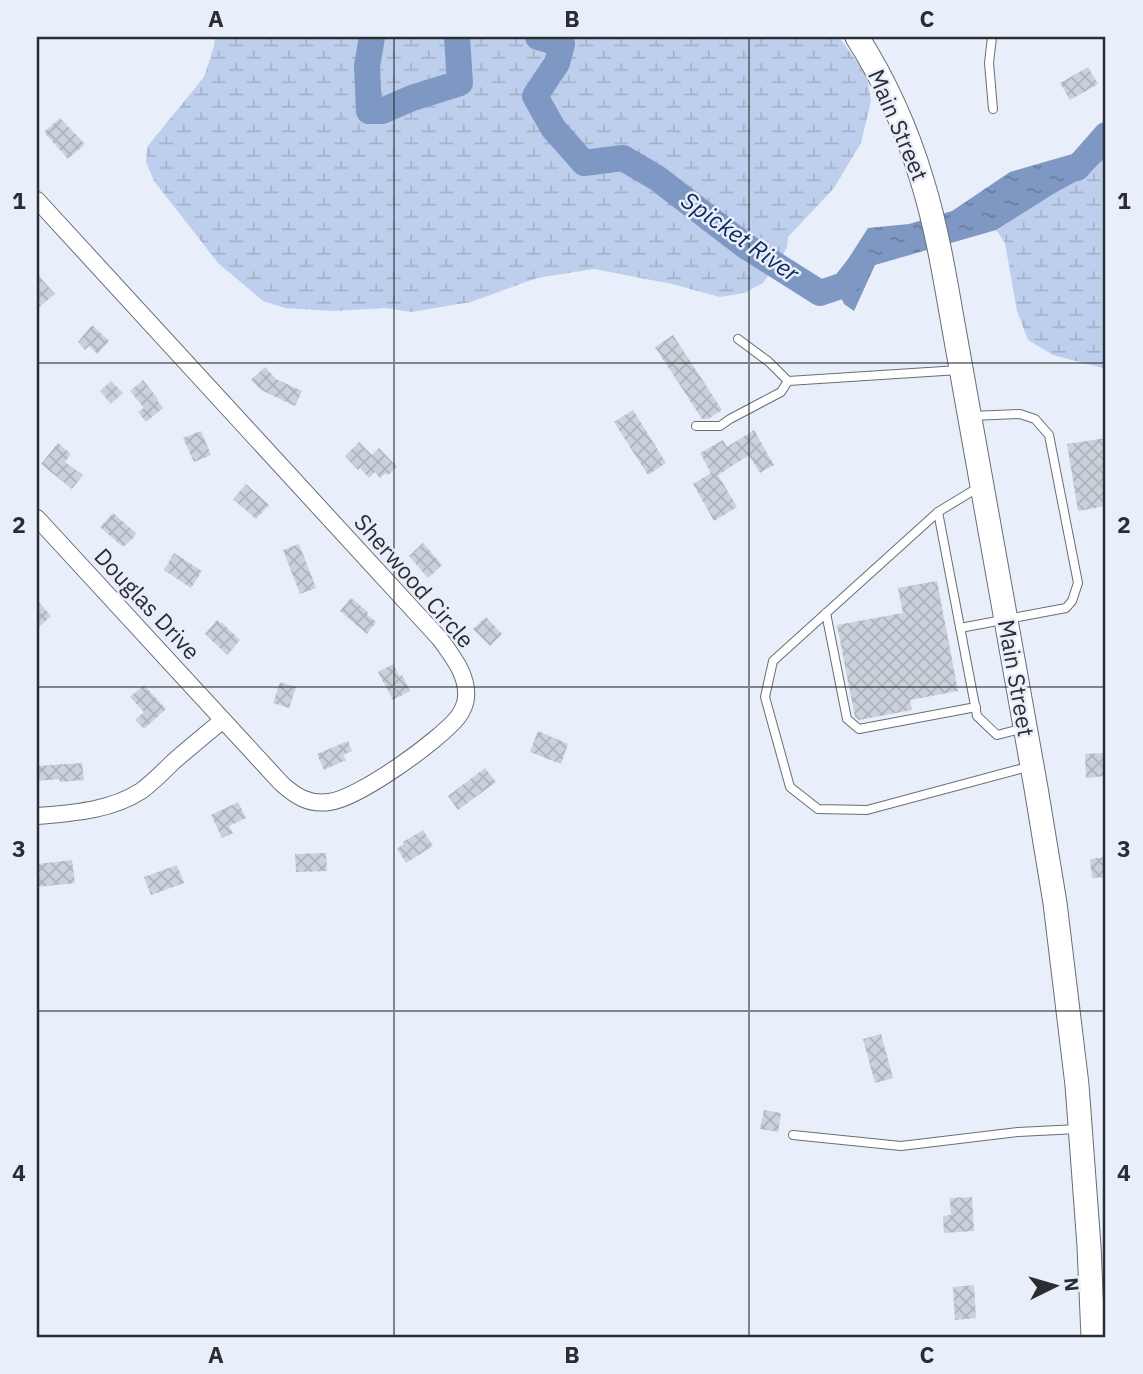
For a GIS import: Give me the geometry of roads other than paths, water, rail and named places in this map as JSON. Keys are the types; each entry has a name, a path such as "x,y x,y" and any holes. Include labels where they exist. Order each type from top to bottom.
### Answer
{"main road":[{"name":"Main Street","path":"857,37 899,117 923,181 940,252 970,416 1057,916 1081,1129 1093,1337"}],"street":[{"name":"Sherwood Circle","path":"37,200 429,627 450,653 465,682 466,699 460,714 424,748 355,793 327,803 307,801 293,794 223,720"},
{"name":"Douglas Drive","path":"37,518 223,720"},
{"path":"37,816 83,812 128,798 142,790 223,720"}],"lane":[{"path":"992,37 989,63 993,109"},
{"path":"738,339 769,362 788,381 961,370"},
{"path":"696,426 720,426 781,392 788,381"},
{"path":"960,628 1066,608 1072,601 1078,583 1049,435 1035,419 1020,414 970,416"},
{"path":"982,485 938,512 773,661 765,697 790,787 818,809 867,810 1032,766"},
{"path":"938,512 977,716 997,735 1025,727"},
{"path":"826,613 847,719 859,729 976,707"},
{"path":"793,1135 901,1146 1017,1132 1081,1129"}],"water":[{"path":"1095,138 1106,147 1106,157 1086,176 996,230 875,265 854,311 844,304 834,281 868,228 909,224 952,211 1010,172 1079,152"}],"waterway":[{"name":"Spicket River","path":"372,37 367,66 369,111 382,111 460,83 457,37"},
{"name":"Spicket River","path":"538,37 562,44 557,63 535,96 553,128 584,163 623,158 657,178 744,245 820,293 844,285 860,265"},
{"name":"Spicket River","path":"1077,168 1106,135"}]}
